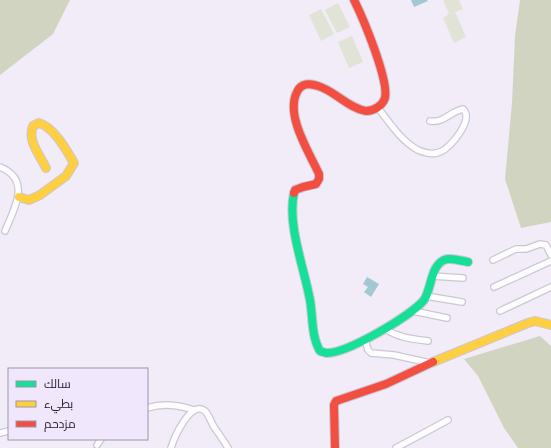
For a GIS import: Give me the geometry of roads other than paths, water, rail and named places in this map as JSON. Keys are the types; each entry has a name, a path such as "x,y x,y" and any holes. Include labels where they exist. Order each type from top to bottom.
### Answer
{"street":[{"path":"354,0 369,34 381,71 386,90 385,97 378,108 368,111 363,110 320,86 312,84 302,86 293,99 294,113 297,124 319,174 320,180 320,182 315,185 298,188 295,190 294,208 295,234 312,307 317,346 321,352 326,353 365,340 385,330 413,311 426,296 432,276 444,260 448,259 468,262"},
{"path":"378,108 406,141 418,149 429,153 437,153 446,148 459,133 467,115 463,109 458,110 439,122 430,121"},
{"path":"19,197 29,200 45,192 66,176 74,163 69,153 52,131 44,124 39,123 33,126 30,134 31,141 46,168"},
{"path":"0,167 8,170 16,180 19,192 19,197 5,231"},
{"path":"493,260 516,249 526,249 540,244 546,245 551,255"},
{"path":"494,287 551,261"},
{"path":"432,276 463,278"},
{"path":"500,310 551,287"},
{"path":"426,296 462,302"},
{"path":"413,311 447,318"},
{"path":"335,448 334,404 336,401 386,384 528,323 535,321 551,325"},
{"path":"385,330 402,338 428,341"},
{"path":"365,340 370,353 394,355 431,364"},
{"path":"148,408 169,404 194,410"},
{"path":"171,448 184,420 191,412 199,408 204,409 207,413 228,448"},
{"path":"396,448 448,420"},
{"path":"97,444 100,440"}],"water":[{"path":"411,0 427,0 428,1 414,7"},
{"path":"367,277 379,284 371,297 364,292 368,287 363,284"}]}
